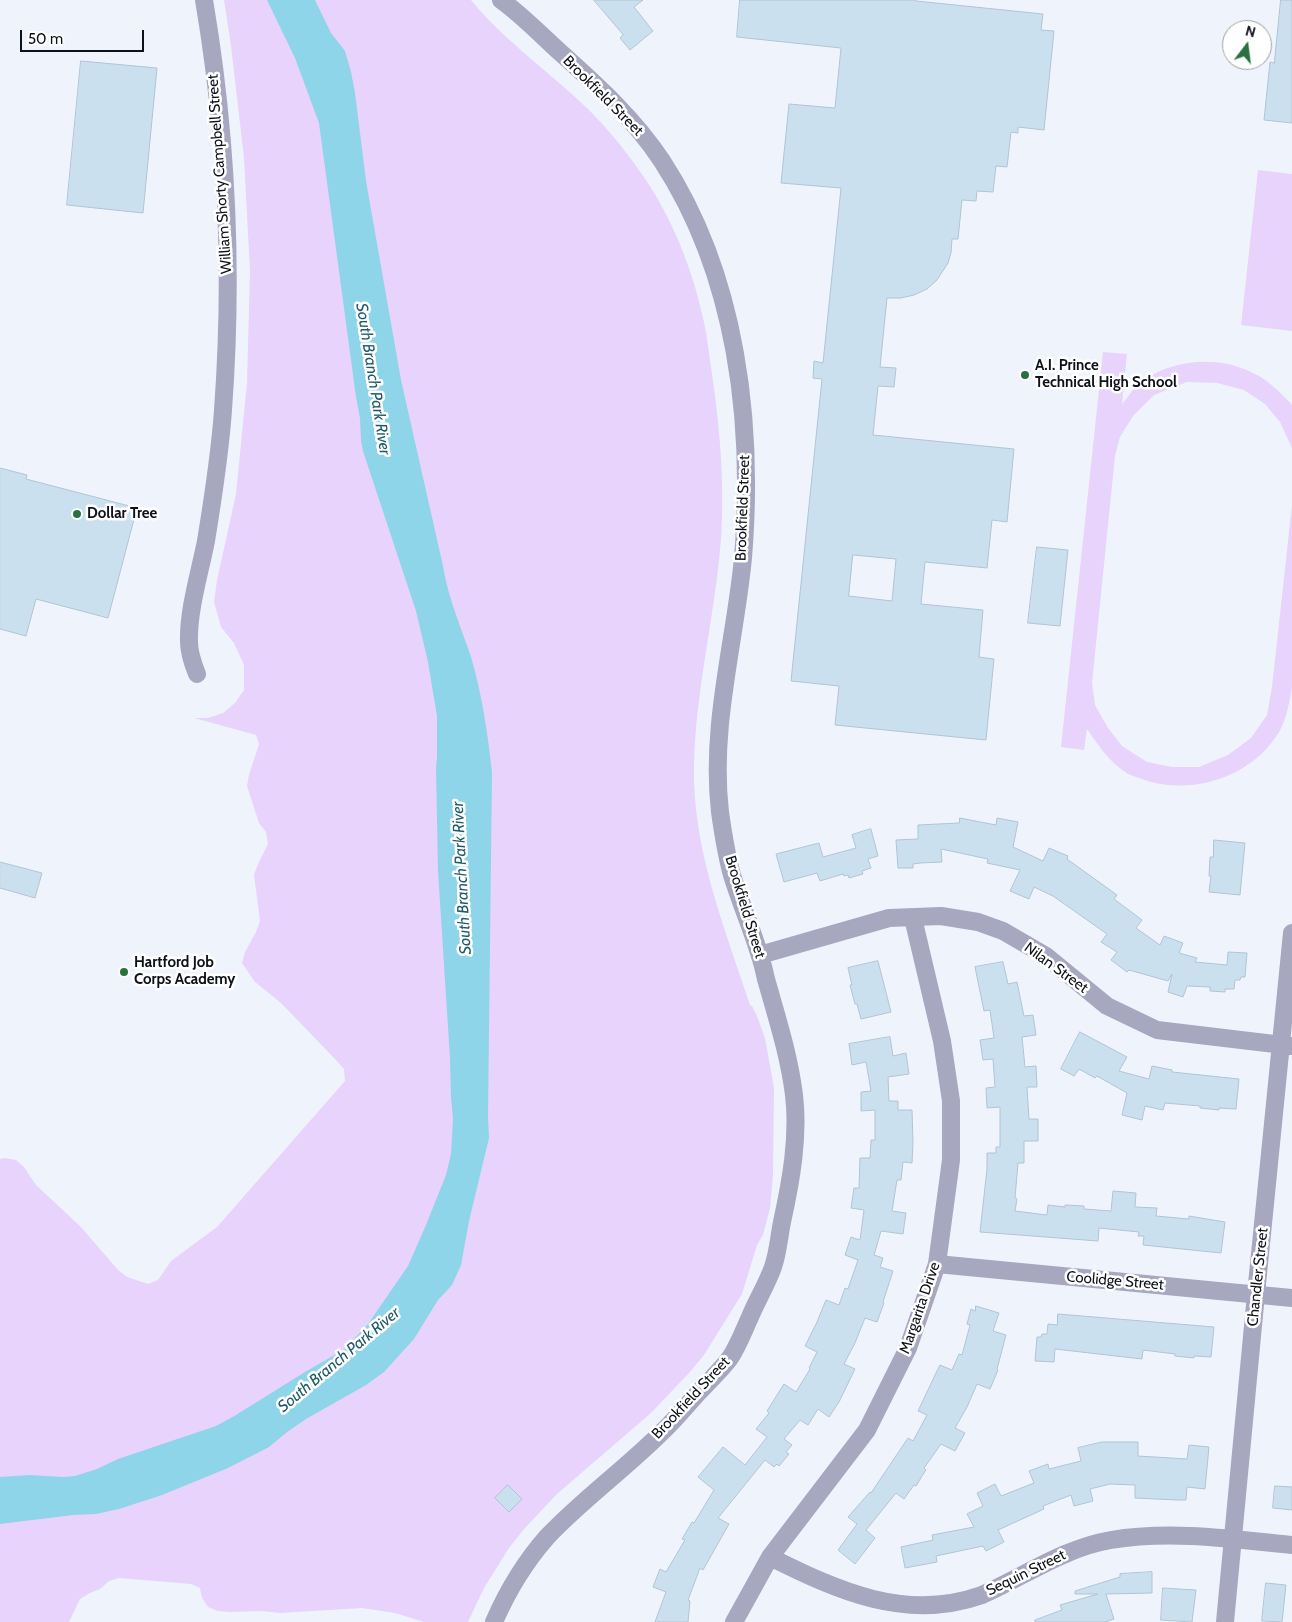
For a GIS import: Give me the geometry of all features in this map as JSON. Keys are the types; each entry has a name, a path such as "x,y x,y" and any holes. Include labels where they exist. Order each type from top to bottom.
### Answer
{"street":[{"name":"William Shorty Campbell Street","path":"198,674 192,659 189,642 190,625 206,541 219,449 224,393 227,301 227,234 222,155 204,0"},
{"name":"Brookfield Street","path":"494,1622 501,1606 526,1565 546,1538 663,1432 731,1356 773,1267 789,1189 794,1144 794,1098 784,1038 760,955 732,874 719,805 718,736 742,568 746,517 746,475 739,381 718,281 708,248 695,218 661,159 618,107 514,6 501,0"},
{"name":"Nilan Street","path":"760,955 889,918 941,916 978,922 1003,931 1046,956 1107,1006 1157,1030 1286,1046"},
{"name":"Margarita Drive","path":"734,1622 770,1557 867,1430 908,1348 937,1264 951,1160 951,1101 942,1041 913,918"},
{"name":"Chandler Street","path":"1225,1622 1256,1294 1286,1046 1292,933"},
{"name":"Coolidge Street","path":"937,1264 1292,1298"},
{"name":"Sequin Street","path":"770,1557 836,1590 871,1601 905,1608 943,1607 981,1596 1060,1555 1109,1540 1154,1536 1233,1538 1292,1545"}],"shaded area":[{"path":"224,0 471,0 499,30 592,113 618,142 642,174 664,210 684,253 694,283 708,344 720,444 722,514 716,588 696,725 694,780 696,809 706,866 722,922 750,1005 757,1016 765,1038 774,1088 773,1175 770,1208 763,1235 757,1245 742,1294 704,1355 651,1413 557,1494 524,1529 509,1548 484,1588 468,1622 424,1622 395,1613 362,1608 280,1613 218,1611 208,1607 202,1598 200,1588 191,1584 119,1578 109,1581 100,1589 80,1599 69,1622 0,1622 0,1159 16,1160 24,1167 36,1185 81,1227 118,1270 127,1277 148,1284 158,1280 171,1261 217,1227 345,1081 344,1069 281,1003 255,982 242,963 245,952 260,921 254,875 268,844 266,832 259,823 247,786 259,744 256,735 194,718 208,718 223,713 235,703 244,690 244,665 234,643 221,627 214,602 236,494 247,383 250,271 244,158"},
{"path":"1258,170 1292,174 1292,331 1241,325"},
{"path":"1103,352 1127,354 1122,404 1139,383 1155,373 1184,364 1214,362 1229,364 1257,375 1267,381 1292,405 1292,448 1280,422 1265,404 1244,390 1217,383 1187,382 1154,395 1133,416 1120,437 1115,456 1092,683 1095,705 1108,728 1122,746 1147,762 1172,767 1199,767 1228,755 1251,738 1267,715 1272,687 1292,505 1292,687 1286,714 1279,732 1263,752 1249,764 1215,780 1178,786 1160,784 1130,775 1110,759 1087,729 1084,750 1061,747"}],"water":[{"name":"South Branch Park River","path":"267,0 315,0 331,33 345,51 355,93 366,181 401,380 448,590 471,657 481,700 492,773 489,1138 469,1221 461,1265 452,1285 438,1300 414,1339 384,1372 366,1385 306,1419 269,1447 228,1468 162,1495 119,1509 96,1514 0,1524 0,1477 29,1475 75,1476 97,1469 118,1459 216,1426 345,1349 368,1324 408,1266 446,1175 451,1154 453,1119 438,871 437,716 428,662 416,611 363,451 319,123 295,58"}],"building":[{"path":"594,0 643,0 634,7 653,31 630,50 620,38 623,35"},
{"path":"740,0 916,0 1043,14 1041,30 1054,31 1044,130 1018,127 1018,133 1011,132 1007,167 996,166 993,192 977,191 976,201 962,200 958,239 952,239 948,263 937,280 927,289 914,295 901,298 887,298 880,367 896,368 894,387 878,386 873,435 1014,449 1007,522 992,520 987,568 925,562 921,604 983,610 979,657 994,659 986,740 835,725 839,686 791,681 822,379 813,378 814,361 823,363 841,188 781,183 789,104 835,108 841,48 737,37","holes":["853,555 896,559 892,601 849,596"]},
{"path":"1281,0 1292,0 1292,123 1264,120 1269,70 1272,70 1272,62 1274,63"},
{"path":"81,61 157,68 143,213 67,205"},
{"path":"0,468 27,475 26,479 137,508 108,618 36,599 26,636 0,629"},
{"path":"1037,547 1068,550 1060,626 1028,623"},
{"path":"960,818 996,825 997,818 1018,822 1013,847 1043,861 1049,848 1068,856 1067,859 1117,895 1114,899 1142,920 1136,928 1160,945 1164,936 1183,943 1179,953 1197,958 1195,962 1227,965 1228,952 1247,953 1245,977 1235,980 1234,989 1225,989 1225,992 1210,991 1210,987 1187,986 1183,997 1168,992 1172,974 1168,981 1129,970 1127,972 1111,960 1117,952 1101,942 1107,934 1053,896 1034,887 1029,899 1010,891 1020,870 987,863 988,859 941,849 942,862 913,864 913,868 898,868 896,840 918,839 918,825 959,823"},
{"path":"871,829 878,856 868,859 871,868 862,871 863,874 849,878 848,875 844,876 843,874 820,881 817,873 784,882 776,854 819,843 823,857 856,848 852,835"},
{"path":"1214,840 1245,843 1240,895 1209,892 1211,876 1209,876 1210,857 1213,857"},
{"path":"0,862 42,873 35,898 0,888"},
{"path":"878,961 891,1012 861,1019 850,985 852,985 848,968"},
{"path":"1003,962 1008,984 1017,982 1024,1016 1033,1015 1036,1035 1022,1037 1025,1067 1036,1066 1037,1087 1027,1087 1029,1119 1038,1119 1038,1141 1024,1141 1024,1163 1018,1163 1015,1211 1047,1215 1048,1205 1065,1207 1065,1205 1084,1206 1084,1209 1111,1211 1113,1191 1136,1193 1135,1207 1157,1208 1156,1216 1189,1219 1189,1216 1225,1222 1221,1253 1143,1245 1144,1236 1138,1236 1139,1232 1099,1228 1098,1241 980,1232 987,1153 996,1153 996,1147 1000,1147 1000,1107 987,1108 986,1088 995,1087 993,1059 983,1060 980,1040 994,1038 990,1010 984,1011 975,967"},
{"path":"1080,1032 1127,1057 1119,1071 1149,1079 1152,1066 1172,1070 1172,1072 1239,1079 1236,1109 1219,1108 1219,1110 1200,1108 1200,1106 1165,1103 1163,1110 1145,1106 1142,1120 1122,1115 1127,1093 1097,1076 1095,1078 1079,1069 1074,1076 1061,1069"},
{"path":"890,1037 893,1056 906,1053 909,1074 888,1077 889,1101 898,1101 898,1110 912,1110 913,1142 912,1163 903,1162 901,1180 897,1180 892,1211 906,1213 903,1234 881,1231 874,1255 883,1258 880,1267 893,1271 877,1322 865,1318 844,1364 855,1369 839,1402 829,1417 818,1409 808,1425 800,1420 784,1439 792,1445 786,1452 789,1454 779,1466 777,1464 774,1467 765,1460 718,1518 729,1524 703,1570 700,1568 688,1600 690,1601 688,1622 655,1622 666,1592 653,1587 660,1569 666,1572 685,1540 682,1539 714,1490 698,1477 723,1447 745,1465 767,1437 756,1429 769,1413 767,1411 784,1384 796,1392 810,1369 817,1352 805,1346 826,1300 839,1305 845,1288 848,1289 858,1260 845,1255 851,1237 860,1240 864,1210 851,1208 854,1188 859,1188 860,1158 870,1158 871,1140 875,1140 875,1110 861,1111 861,1092 871,1091 866,1062 852,1065 849,1044"},
{"path":"976,1306 999,1313 993,1331 1006,1335 998,1370 990,1389 977,1384 955,1428 965,1433 955,1451 941,1444 924,1468 926,1470 916,1486 914,1485 904,1499 896,1493 866,1530 875,1538 855,1564 838,1550 857,1524 848,1517 871,1493 908,1438 913,1441 927,1415 918,1411 940,1365 952,1370 959,1354 962,1355 970,1325 967,1324 971,1309 975,1311"},
{"path":"1058,1314 1214,1327 1211,1357 1194,1356 1194,1358 1143,1350 1142,1359 1055,1349 1054,1362 1035,1361 1037,1337 1047,1334 1048,1324 1057,1325"},
{"path":"1102,1442 1138,1442 1138,1456 1187,1459 1189,1445 1209,1447 1205,1489 1187,1487 1186,1500 1177,1500 1135,1498 1135,1485 1110,1484 1090,1489 1093,1501 1074,1506 1071,1495 1043,1506 1044,1509 998,1530 1004,1542 986,1551 983,1546 936,1556 937,1562 905,1568 901,1547 933,1540 932,1535 974,1527 967,1514 983,1506 977,1493 995,1484 1001,1496 1034,1483 1029,1471 1048,1464 1049,1469 1081,1461 1078,1448"},
{"path":"508,1485 522,1499 509,1512 495,1498"},
{"path":"1275,1486 1292,1487 1292,1510 1273,1508"},
{"path":"1152,1572 1152,1593 1106,1594 1114,1619 1105,1622 1035,1622 1035,1620 1062,1610 1060,1605 1098,1594 1075,1594 1075,1591 1120,1577 1120,1574"},
{"path":"1266,1583 1286,1585 1282,1622 1262,1621"},
{"path":"1163,1588 1196,1590 1192,1622 1161,1620"}],"place":[{"name":"A.I. Prince Technical High School","path":"1025,375"},
{"name":"Dollar Tree","path":"77,514"},
{"name":"Hartford Job Corps Academy","path":"124,972"}]}
